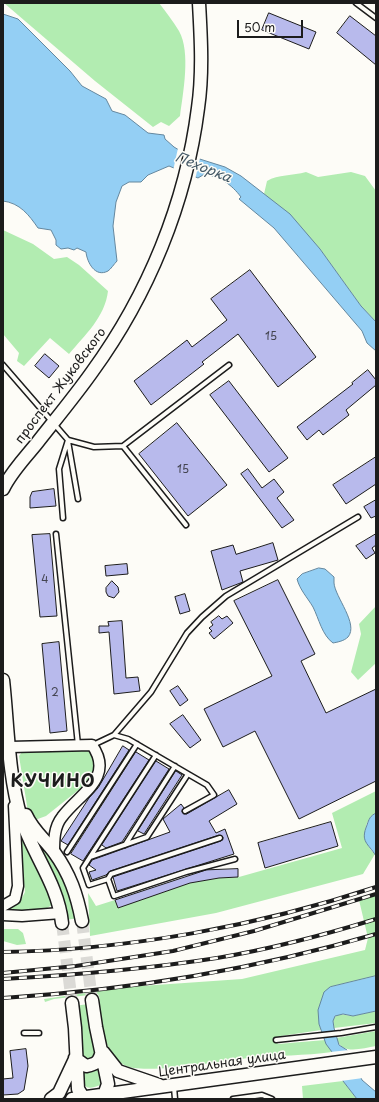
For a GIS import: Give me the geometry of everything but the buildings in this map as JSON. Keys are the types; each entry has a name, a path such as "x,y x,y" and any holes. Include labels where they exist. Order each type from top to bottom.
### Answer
{"main road":[{"name":"проспект Жуковского","path":"3,489 14,471 92,372 129,317 158,255 183,181 193,140 201,73 199,3"},
{"path":"3,680 10,747 9,766 13,784 24,826 50,878 61,918"},
{"path":"9,766 27,817 54,853 76,892 82,921"},
{"path":"92,1000 108,1084 104,1095"},
{"path":"72,1002 75,1028 75,1058 78,1099"},
{"path":"75,1058 86,1066 95,1064 100,1060 102,1050"},
{"path":"102,1050 118,1071 169,1086"},
{"path":"51,1099 59,1093 75,1058"},
{"name":"Центральная улица","path":"78,1099 370,1058"}],"street":[{"path":"10,747 92,745 101,761 97,778 61,817 54,833 54,853"},
{"path":"3,906 15,899 18,886 13,784"},
{"path":"3,915 61,918"}],"lane":[{"path":"356,3 376,18"},
{"path":"3,365 68,440 94,447 123,446 229,365"},
{"path":"68,440 78,499"},
{"path":"63,518 59,469 68,440"},
{"path":"123,446 186,525"},
{"path":"92,745 114,735 151,692 187,633 202,617 226,596 358,517"},
{"path":"56,534 78,745"},
{"path":"114,735 128,739 207,785 214,795 185,811"},
{"path":"67,852 137,744"},
{"path":"156,755 83,868 89,885 108,879 111,874 220,838"},
{"path":"125,845 175,766"},
{"path":"90,857 147,837 188,774"},
{"path":"108,879 114,896 186,872 235,859"},
{"path":"276,1040 341,1033 376,1027"},
{"path":"24,1033 39,1033"},
{"path":"169,1086 175,1099"},
{"path":"233,1099 262,1095 272,1099"}],"green space":[{"path":"4,3 159,3 179,31 185,50 185,73 180,116 169,126 161,122 153,127 95,81"},
{"path":"306,172 318,177 351,172 365,176 376,191 376,322 361,306 320,249 264,194 267,181 276,177"},
{"path":"3,230 33,244 54,259 67,257 79,265 108,291 99,317 88,333 69,354 50,338 24,366 17,361 19,353 3,334"},
{"path":"376,606 376,663 358,680 351,672 361,634 359,624"},
{"path":"91,749 98,762 91,780 46,816 35,820 28,812 19,756 22,752"},
{"path":"376,791 376,813 368,821 365,833 368,844 375,854 363,874 216,913 90,936 88,893 96,906 115,900 118,908 190,883 219,878 239,877 342,848 332,813"},
{"path":"18,822 54,903 49,907 37,911 3,913 3,909 17,904 25,892"},
{"path":"33,832 68,883 79,918 65,920"},
{"path":"376,894 376,976 330,987 319,1024 321,1030 281,1036 276,1040 278,1044 325,1040 332,1052 270,1056 165,1068 134,1068 124,1065 117,1059 107,1045 101,1028 96,1002 100,1000 98,994 54,999 45,1002 44,999 127,987 242,979 365,950 368,938 359,900"},
{"path":"3,929 18,929 23,933 26,944 17,945 3,941"},
{"path":"88,1004 96,1053 92,1061 84,1060 82,1055 75,1006"},
{"path":"376,1011 376,1023 334,1028 333,1019 338,1014 353,1016"},
{"path":"376,1031 376,1046 365,1048 353,1050 348,1049 339,1044 336,1038"},
{"path":"102,1067 103,1077 100,1085 91,1088 85,1086 80,1071 88,1072"},
{"path":"343,1081 357,1099 303,1099 302,1086"}],"water":[{"name":"Пехорка","path":"3,14 18,19 70,71 82,86 106,99 112,111 125,115 148,133 164,135 165,139 174,147 187,155 225,167 241,176 290,214 320,249 361,306 376,322 376,351 367,343 362,331 274,228 239,199 241,197 233,188 219,178 203,175 198,178 169,166 148,175 141,182 129,182 122,186 116,202 113,226 117,261 108,271 103,273 92,268 86,252 77,248 74,250 68,248 61,249 56,245 56,240 51,230 38,228 24,210 14,204 3,201"},
{"path":"319,568 325,569 334,577 335,589 351,625 351,632 348,637 339,642 333,643 326,636 313,607 298,583 297,579 302,574"},
{"path":"376,813 376,856 366,842 364,835 369,819"},
{"path":"376,976 376,1011 353,1016 343,1014 335,1016 333,1021 339,1045 347,1050 362,1080 376,1092 376,1099 357,1099 343,1081 332,1052 326,1044 319,1024 318,1010 324,992 330,987"}],"pier":[{"path":"178,148 200,158 195,180 173,171"},
{"path":"349,1050 363,1078 341,1081 330,1052"}],"tunnel":[{"path":"82,921 92,1000"},
{"path":"62,923 72,1003"}],"railway":[{"path":"3,952 97,946 145,941 192,933 286,913 376,887"},
{"path":"3,973 76,966 173,951 254,931 376,894"},
{"path":"3,979 110,971 217,958 297,941 376,919"},
{"path":"3,998 98,990 145,984 238,968 330,947 376,934"}],"district":[{"name":"КУЧИНО","path":"53,782"}]}
